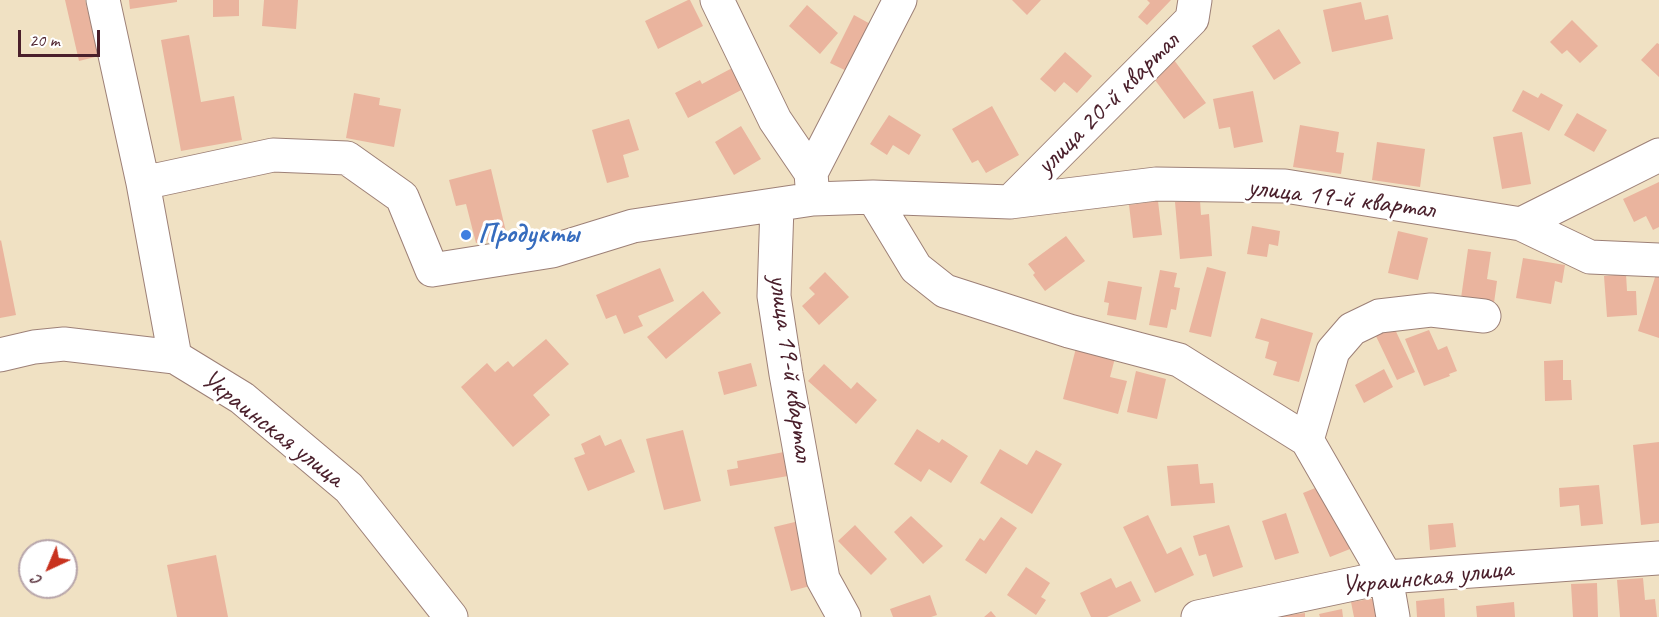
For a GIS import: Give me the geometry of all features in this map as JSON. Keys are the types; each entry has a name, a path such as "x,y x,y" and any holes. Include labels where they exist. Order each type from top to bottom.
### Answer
{"street":[{"path":"103,0 143,183 175,357"},
{"path":"717,0 775,120 812,186"},
{"path":"812,186 900,0"},
{"name":"улица 20-й квартал","path":"1010,202 1192,20 1196,0"},
{"path":"143,183 273,155 347,158 402,197 432,270 552,251 633,225 777,206"},
{"path":"1521,224 1659,155"},
{"name":"улица 19-й квартал","path":"844,617 823,579 784,362 774,296 777,206 812,186 873,196 1010,202 1156,184 1285,186 1521,224"},
{"path":"873,196 916,268 945,291 1069,331 1179,360 1307,440 1386,577 1394,617"},
{"path":"1521,224 1590,257 1659,260"},
{"path":"1307,440 1333,351 1352,329 1379,316 1431,310 1484,316"},
{"name":"Украинская улица","path":"0,355 34,347 64,344 175,357 242,398 349,488 450,617"},
{"name":"Украинская улица","path":"1198,617 1386,577 1659,558"}],"building":[{"path":"65,0 85,0 99,56 79,61"},
{"path":"129,0 177,0 177,2 130,9"},
{"path":"213,0 239,0 239,16 213,17"},
{"path":"264,0 298,0 296,29 262,26"},
{"path":"688,0 703,26 658,49 645,21"},
{"path":"1012,0 1041,0 1027,15"},
{"path":"1147,0 1171,0 1147,25 1138,17 1150,3"},
{"path":"1361,2 1365,20 1388,15 1393,39 1332,52 1323,10"},
{"path":"807,5 838,33 820,54 789,26"},
{"path":"854,15 874,26 851,73 830,63"},
{"path":"1572,20 1598,46 1580,63 1567,50 1562,54 1550,42"},
{"path":"1279,29 1301,63 1274,80 1252,46"},
{"path":"189,35 201,102 234,96 242,140 181,151 161,40"},
{"path":"1657,43 1659,44 1659,77 1641,60"},
{"path":"1065,52 1092,76 1077,93 1064,82 1055,92 1040,79"},
{"path":"1174,60 1206,103 1184,119 1152,76"},
{"path":"736,66 747,87 688,118 675,93 700,80 702,84"},
{"path":"1523,90 1538,98 1541,93 1563,105 1549,131 1512,111"},
{"path":"1253,91 1263,142 1234,148 1230,127 1219,129 1213,99"},
{"path":"354,93 380,98 379,105 401,109 394,147 346,138"},
{"path":"992,106 1019,155 986,173 978,160 972,163 952,129"},
{"path":"1577,113 1607,130 1594,152 1564,135"},
{"path":"889,115 921,135 909,155 893,145 887,155 870,144"},
{"path":"629,119 639,150 623,155 629,177 607,183 592,130"},
{"path":"1300,125 1339,132 1336,152 1344,153 1341,174 1293,167"},
{"path":"741,126 761,159 734,175 715,142"},
{"path":"1522,132 1531,184 1502,189 1493,137"},
{"path":"1377,142 1425,149 1420,187 1372,180"},
{"path":"491,169 507,236 476,243 466,204 456,206 449,180"},
{"path":"1659,182 1659,227 1653,230 1646,216 1634,222 1623,199"},
{"path":"1200,200 1201,215 1209,214 1212,256 1180,259 1175,202"},
{"path":"1158,201 1162,235 1133,238 1129,205"},
{"path":"1252,226 1280,231 1278,246 1269,244 1267,257 1247,254"},
{"path":"1398,231 1428,238 1418,280 1388,273"},
{"path":"1066,236 1085,261 1045,291 1028,264"},
{"path":"0,241 16,315 0,318"},
{"path":"1468,249 1491,252 1487,279 1497,281 1494,303 1461,298"},
{"path":"1523,258 1565,265 1562,283 1555,281 1551,304 1516,298"},
{"path":"1207,267 1226,272 1211,337 1189,332"},
{"path":"660,268 674,301 638,316 643,326 624,334 616,315 606,319 596,295"},
{"path":"1160,270 1177,273 1174,287 1180,288 1176,310 1171,309 1167,328 1149,325"},
{"path":"1657,271 1659,272 1659,338 1638,331"},
{"path":"825,272 849,297 819,325 802,306 815,294 809,288"},
{"path":"1626,274 1627,291 1636,291 1637,315 1607,317 1604,276"},
{"path":"1108,281 1142,287 1136,320 1107,315 1109,303 1104,302"},
{"path":"703,291 721,313 666,359 647,337"},
{"path":"1261,318 1313,333 1299,382 1273,375 1277,362 1265,358 1269,342 1255,338"},
{"path":"1392,323 1415,372 1397,380 1374,332"},
{"path":"1429,330 1438,350 1447,346 1457,371 1424,386 1405,339"},
{"path":"546,339 569,364 533,395 550,415 513,447 461,387 487,363 495,372 508,361 513,367"},
{"path":"1076,348 1115,358 1110,377 1127,381 1118,414 1063,399"},
{"path":"1563,360 1563,380 1571,380 1572,400 1545,401 1544,361"},
{"path":"751,363 757,386 724,395 718,372"},
{"path":"824,364 851,389 857,382 877,400 856,424 808,381"},
{"path":"1384,369 1393,387 1364,403 1355,385"},
{"path":"1136,371 1166,379 1157,419 1127,412"},
{"path":"917,429 939,443 942,439 968,456 951,483 929,469 921,482 894,464"},
{"path":"683,430 701,501 664,510 646,439"},
{"path":"600,435 605,446 621,439 635,472 588,491 574,458 585,454 581,444"},
{"path":"1659,442 1659,523 1641,525 1633,445"},
{"path":"1000,449 1027,465 1036,450 1062,464 1032,514 980,483"},
{"path":"784,452 788,476 730,486 727,470 738,468 737,461"},
{"path":"1198,464 1200,484 1213,483 1215,503 1171,506 1167,466"},
{"path":"1325,484 1355,547 1330,557 1303,493"},
{"path":"1599,485 1603,524 1581,526 1579,505 1560,507 1559,488"},
{"path":"1286,513 1299,553 1275,560 1262,521"},
{"path":"1148,515 1167,554 1181,547 1194,575 1155,593 1123,527"},
{"path":"911,516 943,546 923,564 894,532"},
{"path":"1001,517 1017,528 986,574 965,560 980,538 984,541"},
{"path":"799,521 814,585 791,591 774,527"},
{"path":"1453,523 1456,547 1430,550 1428,525"},
{"path":"855,525 887,559 871,575 838,541"},
{"path":"1229,525 1243,567 1213,577 1206,554 1199,556 1193,536"},
{"path":"216,555 228,617 177,617 167,565"},
{"path":"1026,567 1050,583 1041,597 1046,600 1036,615 1007,595"},
{"path":"1111,578 1116,588 1131,581 1141,601 1107,617 1091,617 1080,593"},
{"path":"1643,578 1645,600 1655,599 1657,617 1620,617 1617,580"},
{"path":"1597,583 1598,617 1573,617 1571,584"},
{"path":"930,595 937,615 893,617 890,609"},
{"path":"1377,598 1381,617 1354,617 1351,602"},
{"path":"1444,598 1445,617 1417,617 1416,601"},
{"path":"1514,602 1515,617 1477,617 1476,606"},
{"path":"1342,609 1343,617 1320,617 1319,614"},
{"path":"991,611 996,617 984,617"},
{"path":"1305,613 1305,617 1282,617 1282,616"}],"place":[{"name":"Продукты","path":"466,235"}]}
